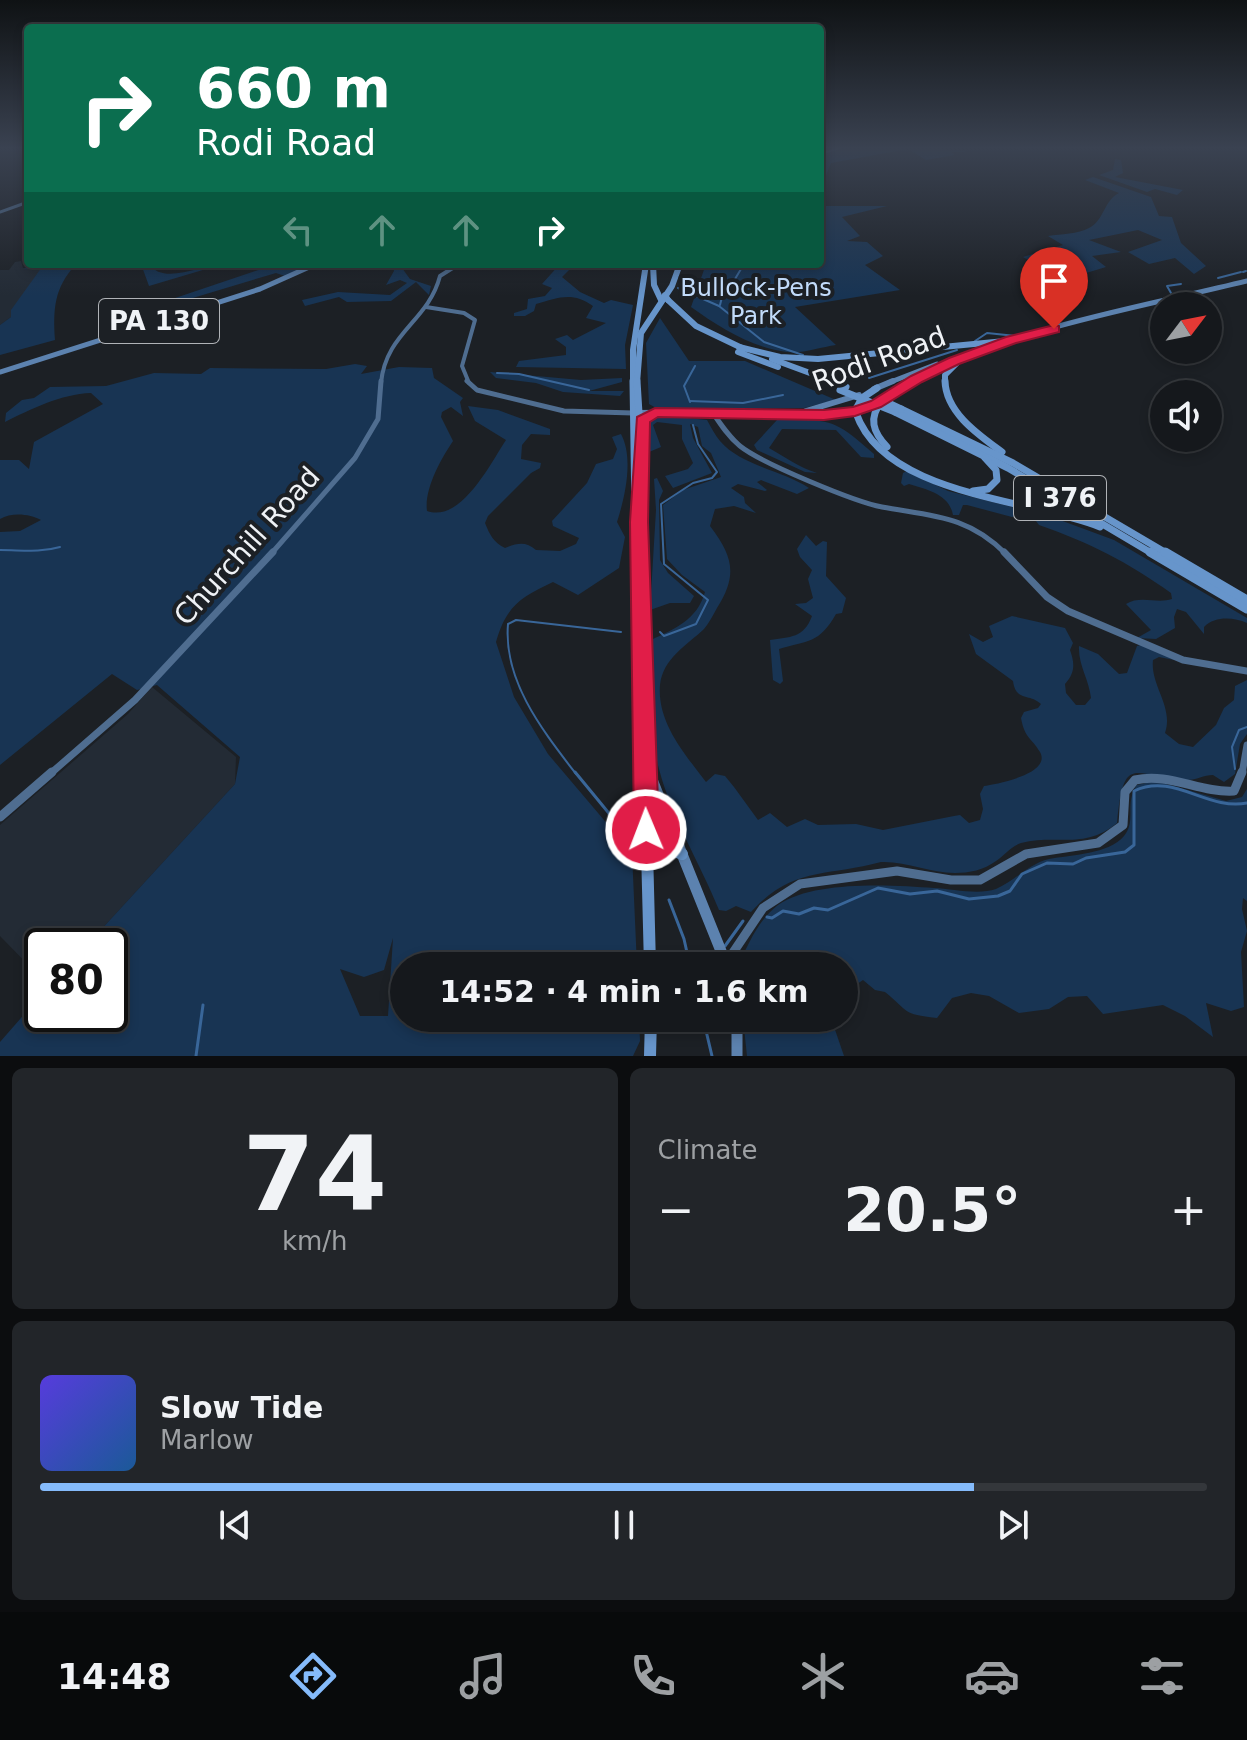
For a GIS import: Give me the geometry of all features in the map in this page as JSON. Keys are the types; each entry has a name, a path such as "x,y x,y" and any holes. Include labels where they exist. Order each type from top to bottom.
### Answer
{"highway":[{"path":"639,522 635,511 637,413 633,350 646,268"},
{"path":"656,268 654,285 665,300"},
{"path":"650,952 639,522 640,424 637,413 640,403 639,339 677,278 678,268"},
{"name":"I 376","path":"665,300 696,326 739,347 898,410 1032,474 1247,600"},
{"name":"I 376","path":"665,300 686,325 713,341 843,388"},
{"path":"739,347 780,357 812,360 1008,340"},
{"path":"963,357 950,367 944,378 950,401 975,431 1032,474"},
{"path":"877,388 862,398 856,411 860,428 873,442 952,488 1066,514 1148,550"},
{"path":"885,399 875,410 871,421 876,435 888,449 957,488 975,491 988,489 996,482 996,470 972,448"},
{"path":"640,403 655,413 640,424"},
{"name":"I 376","path":"898,410 972,448 1247,609"},
{"path":"647,858 665,846 682,854"},
{"path":"650,1056 652,1032"}],"main road":[{"name":"PA 130","path":"0,372 260,289 307,268"},
{"name":"Rodi Road","path":"761,413 817,409 958,355 1008,340 1247,281"},
{"name":"Rodi Road","path":"637,413 839,414 866,408 917,379 1008,340"},
{"path":"645,760 722,952"},
{"path":"737,1032 737,1056"}],"street":[{"path":"0,212 24,203"},
{"name":"Churchill Road","path":"0,817 151,684 355,458 378,419 383,362 389,349 435,295 440,276 453,268"},
{"path":"426,307 464,313 475,320 461,369 466,381 477,390 564,411 637,413"},
{"path":"713,413 739,447 844,496 879,507 950,518 983,534 1047,597 1068,611 1183,660 1247,671"},
{"path":"728,952 763,908 800,884 897,871 951,880 980,880 1026,854 1075,848 1113,835 1123,825 1124,792 1130,783 1141,778 1160,778 1216,792 1234,791 1241,780 1247,745"}],"shaded area":[{"path":"21,261 23,268 42,268 12,310 11,317 0,325 0,270 9,270 15,262"},
{"path":"152,687 236,757 235,784 103,928 24,928 24,961 0,936 0,825 128,714"}],"green space":[{"path":"1113,197 1151,197 1159,216 1172,217 1181,243 1206,266 1194,274 1175,258 1149,264 1128,252 1162,240 1138,230 1089,240 1121,252 1092,256 1106,267 1063,280 1023,257 1063,245 1048,236 1080,232 1094,225"},
{"name":"Bullock-Pens Park","path":"824,206 887,206 842,217 860,236 847,241 867,242 883,256 865,265 900,290 795,307 836,345 799,352 774,350 736,336 691,307 705,268 824,268"},
{"path":"41,268 73,268 56,299 55,340 0,355 0,325 11,317 11,310"},
{"path":"142,268 173,274 210,268 149,286"},
{"path":"264,268 301,269 285,276 276,273 113,319"},
{"path":"394,268 402,268 410,279 431,286 429,295 416,282 391,301 347,302 339,297 305,306 302,300 338,292 390,295 407,283 400,280 386,285"},
{"path":"556,268 571,268 562,277 580,292 604,303 611,300 633,305 625,345 626,369 516,367 519,361 566,355 566,347 555,339 567,335 573,340 606,323 586,318 593,306 572,297 536,304 534,311 525,316 514,316 514,313 527,309 528,299 545,296 552,288 542,284"},
{"path":"660,318 689,361 745,361 836,400 804,408 658,409 649,404 646,343"},
{"path":"355,364 367,366 361,374 399,367 432,368 434,378 463,398 460,402 463,416 451,407 442,412 441,417 453,441 431,484 427,511 440,512 463,500 506,440 475,421 468,406 498,410 550,429 550,435 531,434 522,445 521,459 541,463 540,468 531,473 488,516 485,523 492,538 505,548 521,544 536,550 560,551 576,544 579,538 553,526 552,521 587,483 596,464 613,459 617,449 612,437 621,434 628,466 617,522 625,537 619,568 578,595 553,582 532,593 510,611 496,642 514,697 548,754 632,853 636,952 392,952 393,938 384,970 364,977 340,969 360,1016 388,1016 390,985 390,1032 640,1032 640,1041 633,1056 0,1056 0,1042 24,1015 24,1032 128,1032 128,928 103,928 235,784 240,757 157,685 137,690 112,674 0,765 0,532 20,531 41,520 21,515 0,519 0,460 19,460 29,469 34,442 103,404 91,393 80,394 46,403 5,422 6,413 22,400 34,398 50,387 106,386 154,373 201,374 210,368 326,369"},
{"path":"490,372 581,380 622,378 622,382 589,391 624,391 620,396 563,392 536,383 496,378"},
{"path":"668,416 707,420 720,441 739,456 809,488 797,494 761,480 757,482 765,491 738,484 731,488 744,497 745,503 756,513 734,506 715,509 710,526 728,556 728,585 706,627 671,660 660,685 660,699 668,725 690,760 706,782 715,774 725,776 758,820 770,813 787,827 805,819 818,825 856,824 883,830 960,815 969,823 980,820 983,809 980,794 984,786 1031,772 1042,760 1040,752 1024,730 1021,718 1024,712 1041,704 1020,695 1013,681 976,654 969,634 983,642 993,637 989,626 1012,616 1065,628 1073,643 1070,650 1073,668 1065,684 1066,693 1076,705 1085,705 1091,698 1079,646 1098,654 1119,674 1127,673 1137,646 1173,658 1153,660 1153,669 1166,714 1165,733 1179,744 1193,747 1216,725 1224,708 1234,700 1235,686 1247,680 1247,734 1240,744 1235,774 1224,782 1213,775 1188,780 1135,773 1123,785 1117,823 1105,831 1082,839 1021,843 991,864 976,870 946,872 881,862 796,880 766,897 751,912 736,906 726,911 719,910 671,806 653,738 651,640 691,616 705,592 667,559 663,505 683,490 721,477 711,453 702,446 698,427 690,424 693,438 712,473 673,488 665,476 688,469 693,463 682,439 682,425 657,422 653,425 661,447 649,452 647,457 646,454 647,423 650,419"},
{"path":"777,420 810,420 831,424 861,442 874,454 874,458 861,457 836,430 782,429 769,448 817,473 805,472 757,450 754,445"},
{"path":"907,471 948,491 1028,511 1012,517 963,505 959,515 953,515 947,502 937,494 909,484 904,486 901,483 903,473"},
{"path":"657,478 663,491 659,500 660,560 668,573 694,596 690,603 670,603 650,610 656,510 654,479"},
{"path":"1049,516 1114,540 1247,618 1247,623 1219,619 1204,627 1204,634 1186,612 1177,609 1175,628 1156,639 1137,638 1151,630 1126,604 1137,600 1172,599 1171,593 1107,554 1036,521"},
{"path":"806,535 816,546 827,542 826,576 846,598 842,613 836,614 818,636 779,649 783,681 780,684 773,680 770,640 800,632 812,616 795,604 806,603 813,598 808,579 812,570 797,549"},
{"path":"1156,781 1226,801 1242,797 1247,789 1247,901 1243,898 1242,909 1247,931 1241,952 1244,1007 1231,1011 1206,1003 1213,1037 1185,1016 1163,1005 1103,1014 1087,996 1068,997 1049,1009 1019,1013 989,996 971,993 952,998 937,1018 917,1015 863,980 858,983 858,952 745,952 754,933 778,905 812,891 854,886 897,886 989,891 1003,886 1041,861 1109,847 1128,830 1131,798 1137,785"},
{"path":"744,1032 836,1032 844,1056 747,1056"}],"waterway":[{"path":"720,305 724,289 732,284 742,268"},
{"path":"1218,278 1241,272"},
{"path":"1170,292 1167,286 1181,284"},
{"path":"678,288 719,306 764,342 803,355"},
{"path":"975,341 987,333 1016,336"},
{"path":"869,378 957,350"},
{"path":"690,402 684,386 695,366"},
{"path":"497,373 519,374 589,390"},
{"path":"690,401 743,403 783,395"},
{"path":"660,632 664,636 696,624 708,600 664,564 661,504 693,483 712,478 717,472 698,444 693,425"},
{"path":"0,550 38,551 60,547"},
{"path":"576,774 539,723 519,685 508,645 508,624 516,620 621,632"},
{"path":"1235,769 1232,747 1239,730 1247,727"},
{"path":"575,772 626,834"},
{"path":"767,917 772,918 783,911 799,914 814,908 828,910 878,888 910,894 937,891 969,899 998,896 1010,891 1022,874 1047,863 1073,864 1086,858 1125,852 1134,845 1134,791 1149,786 1177,789 1218,802 1247,803"},
{"path":"669,900 687,952"},
{"path":"725,946 743,921"},
{"path":"196,1056 203,1005"},
{"path":"706,1032 712,1056"}],"route":[{"path":"646,830 639,522 642,420 655,413 824,415 855,411 876,404 954,361 1011,340 1054,329"}]}
